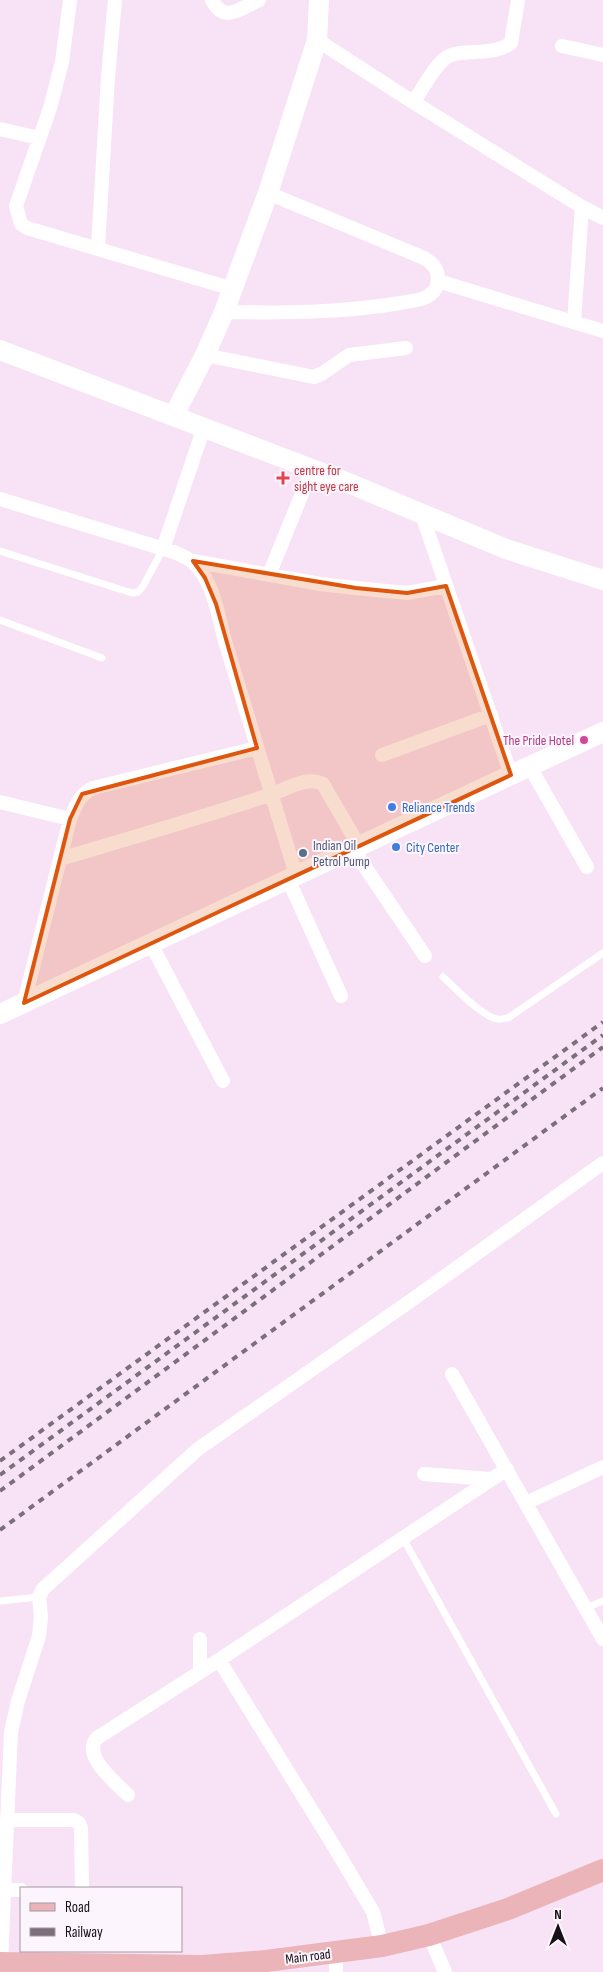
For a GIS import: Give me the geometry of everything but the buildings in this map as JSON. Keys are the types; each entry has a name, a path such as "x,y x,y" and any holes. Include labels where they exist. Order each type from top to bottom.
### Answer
{"main road":[{"name":"Main road","path":"0,1963 110,1958 158,1968 202,1969 336,1962 382,1946 430,1935 508,1910 603,1870"}],"street":[{"path":"70,0 62,62 50,108 16,206 21,224 27,228 234,290"},
{"path":"98,248 115,0"},
{"path":"212,0 217,9 232,13 259,0"},
{"path":"174,415 205,355 234,290 268,193 317,40 319,0"},
{"path":"413,102 444,59 452,54 504,49 511,43 518,0"},
{"path":"317,40 413,102 582,207 603,218"},
{"path":"562,46 603,55"},
{"path":"0,129 39,138"},
{"path":"224,312 297,313 371,308 429,296 436,290 437,272 433,264 424,258 268,193"},
{"path":"574,322 582,207"},
{"path":"438,281 603,331"},
{"path":"205,355 314,377 349,355 406,348"},
{"path":"0,350 174,415 421,512 506,548 603,580"},
{"path":"163,548 204,427"},
{"path":"269,575 312,469"},
{"path":"0,499 163,548 193,562 320,584 407,593 446,586"},
{"path":"421,512 511,775"},
{"path":"193,562 206,578 216,604 272,795 292,877 341,996"},
{"path":"382,755 490,715"},
{"path":"0,1014 603,732"},
{"path":"24,1003 70,819 76,803 82,794 93,788 257,748"},
{"path":"530,766 587,867"},
{"path":"60,859 272,795 308,780 315,780 323,784 356,847 425,956"},
{"path":"0,802 70,819"},
{"path":"151,944 223,1081"},
{"path":"0,1963 4,1890 5,1816 11,1732 18,1701 39,1636 39,1597 43,1589 198,1449 416,1297 603,1163"},
{"path":"452,1374 603,1639"},
{"path":"526,1503 603,1467"},
{"path":"128,1796 95,1759 92,1750 93,1742 97,1738 219,1660 506,1469"},
{"path":"424,1474 492,1479"},
{"path":"200,1639 200,1672"},
{"path":"219,1660 373,1912 382,1946"},
{"path":"5,1816 74,1820 79,1823 81,1828 82,1887"},
{"path":"4,1890 20,1890"},
{"path":"430,1935 445,1972"}],"lane":[{"path":"0,551 132,593 138,592 143,586 163,548"},
{"path":"0,620 102,658"},
{"path":"443,977 474,1005 488,1014 496,1019 508,1018 603,953"},
{"path":"403,1538 556,1814"},
{"path":"0,1601 39,1597"},
{"path":"586,1608 603,1601"}],"highlighted area":[{"path":"193,561 356,588 407,593 446,586 511,775 24,1003 70,819 82,794 257,748 216,604 205,578"}],"railway":[{"path":"0,1461 603,1022"},
{"path":"0,1475 603,1035"},
{"path":"0,1491 603,1047"},
{"path":"0,1530 603,1088"}],"place":[{"name":"centre for sight eye care","path":"283,478"},
{"name":"The Pride Hotel","path":"584,740"},
{"name":"Reliance Trends","path":"392,807"},
{"name":"City Center","path":"396,847"},
{"name":"Indian Oil Petrol Pump","path":"303,853"}]}
